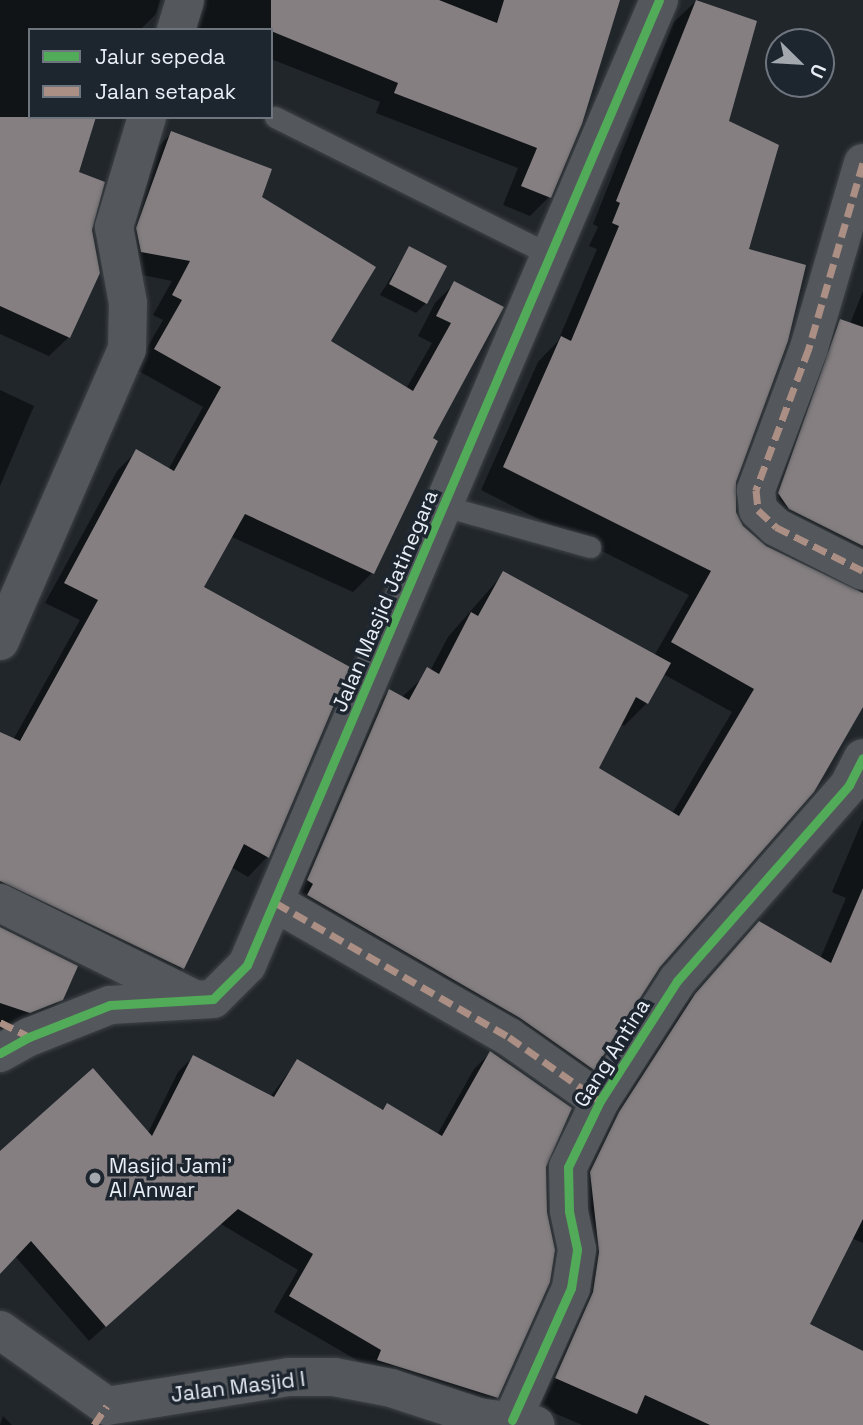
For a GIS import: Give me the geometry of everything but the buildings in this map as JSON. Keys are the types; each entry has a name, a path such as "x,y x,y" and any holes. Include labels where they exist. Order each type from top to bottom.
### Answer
{"street":[{"path":"177,28 185,0"},
{"name":"Jalan Masjid Jatinegara","path":"10,1037 110,1005 213,999 247,965 659,0"},
{"path":"0,641 127,349 128,303 114,227 146,119"},
{"path":"863,163 809,348 756,490 758,510 776,527 863,571"},
{"name":"Gang Antina","path":"524,1422 571,1287 577,1249 569,1211 569,1167 600,1101 677,981 849,785 863,758"},
{"path":"276,902 509,1037 600,1101"},
{"path":"0,903 198,1001"},
{"name":"Jalan Masjid I","path":"0,1330 100,1415 289,1377 334,1377 391,1388 479,1417 524,1422"}],"lane":[{"path":"275,117 551,255"},
{"path":"444,506 590,547"}],"marked path":[{"path":"863,163 809,348 756,490 758,510 776,527 863,571"},
{"path":"276,903 509,1037 600,1101"},
{"path":"0,1022 29,1037"},
{"path":"94,1425 107,1406"}],"cycle path":[{"path":"0,1053 29,1037 110,1005 213,999 247,965 659,0"},
{"path":"512,1420 571,1288 577,1249 569,1211 568,1167 600,1101 677,981 849,785 863,758"}],"place":[{"name":"Masjid Jami' Al Anwar","path":"95,1178"}]}
